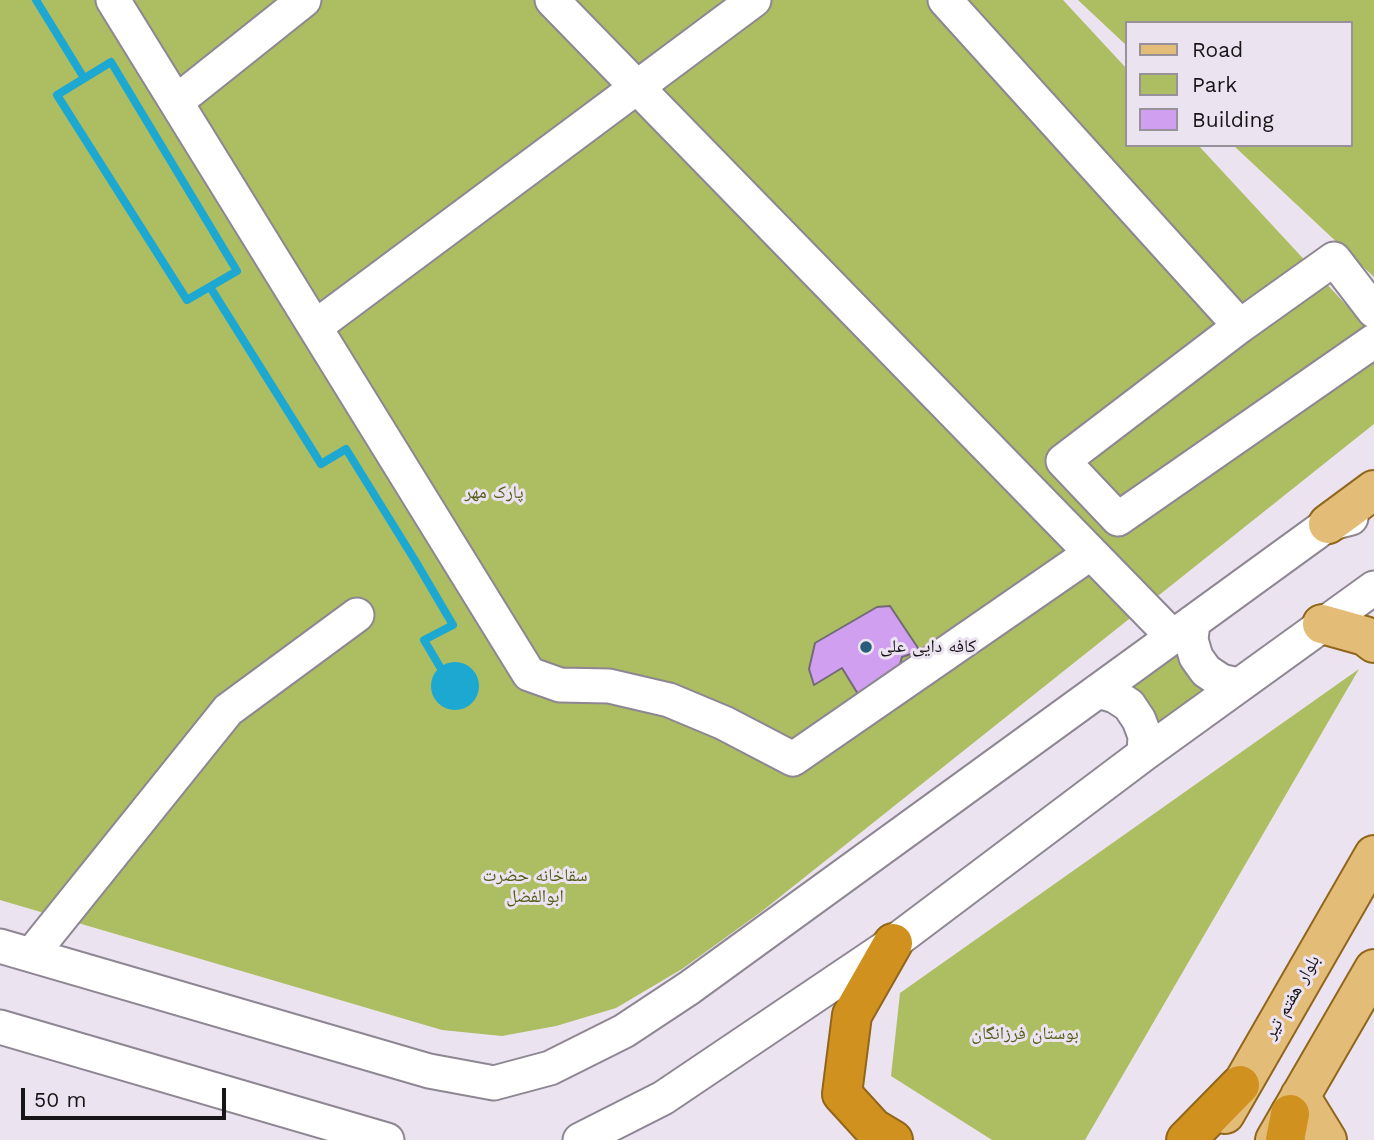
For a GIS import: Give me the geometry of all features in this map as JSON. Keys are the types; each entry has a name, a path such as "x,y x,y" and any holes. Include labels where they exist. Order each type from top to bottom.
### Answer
{"highway":[{"path":"891,1139 873,1128 842,1094 852,1015 893,943"},
{"path":"1186,1140 1240,1086"}],"main road":[{"path":"1328,524 1374,490"},
{"path":"1322,624 1365,636 1374,643"},
{"name":"بلوار هفتم تیر","path":"1211,1140 1374,855"},
{"path":"1327,1140 1287,1123 1363,1014 1374,969"}],"street":[{"path":"113,0 530,674 560,685 609,686 669,700 724,723 793,759 1091,553"},
{"path":"176,102 304,0"},
{"path":"552,0 1091,553 1183,629 1206,671 1221,681 1239,685"},
{"path":"316,327 754,0"},
{"path":"945,0 1240,326"},
{"path":"1374,311 1334,259 1240,326 1063,461 1118,519 1374,341"},
{"path":"357,615 228,710 16,951 429,1071 495,1083 550,1068 624,1031 689,988 1328,524 1374,513"},
{"path":"580,1140 663,1098 893,943 1144,754 1374,588"},
{"path":"1098,691 1115,696 1129,705 1142,728 1144,754"},
{"path":"0,1027 387,1140"}],"green space":[{"name":"پارک مهر","path":"0,0 1063,0 1126,68 1126,147 1200,147 1374,335 1374,424 761,912 682,969 616,1008 556,1026 502,1036 442,1030 0,900"},
{"path":"1078,0 1374,0 1374,277 1235,147 1353,147 1353,21 1126,21 1126,45"},
{"path":"1193,623 1222,682 1145,751 1116,694"},
{"name":"بوستان فرزانگان","path":"1359,669 1085,1140 992,1140 891,1076 900,993"}],"water":[{"path":"455,662 464,663 472,669 478,677 478,695 472,703 464,709 455,710 446,709 438,703 432,695 431,686 432,677 438,669 446,663"}],"building":[{"name":"کافه دایی علی","path":"890,606 920,651 902,657 896,679 858,694 842,668 814,685 809,669 815,643 877,607"}],"waterway":[{"path":"36,0 84,78"},
{"path":"111,62 237,271 187,300 57,95 111,62"},
{"path":"210,287 321,464 346,449 416,562 453,625 424,640 440,667"}],"place":[{"name":"کافه دایی علی","path":"866,647"}],"park label":[{"name":"سقاخانه حضرت ابوالفضل","path":"535,886"}]}
